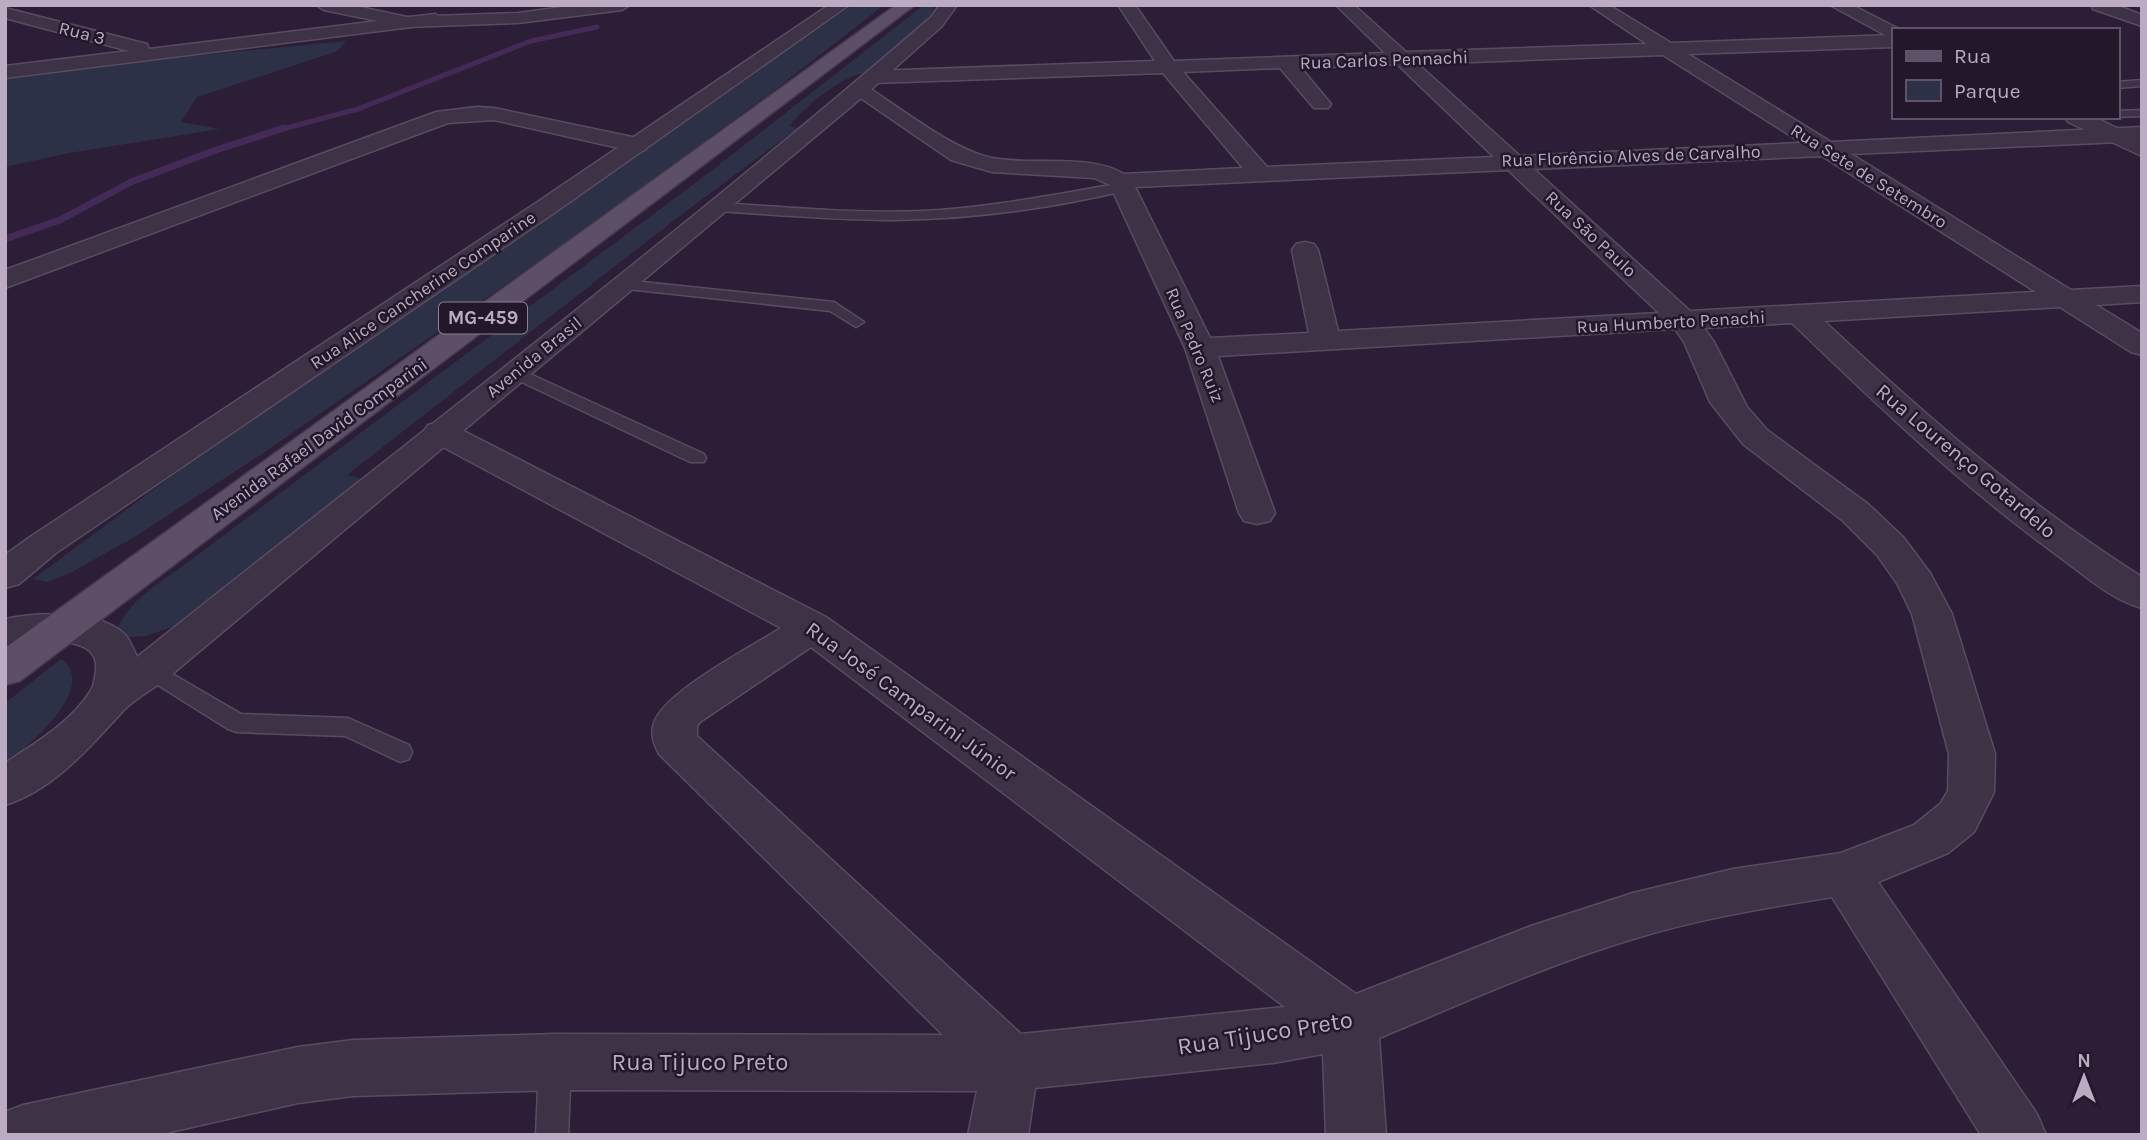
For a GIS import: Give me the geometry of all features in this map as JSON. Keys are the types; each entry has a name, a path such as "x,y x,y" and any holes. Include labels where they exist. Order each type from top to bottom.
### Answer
{"main road":[{"name":"Avenida Rafael David Comparini","path":"5,670 904,6"}],"street":[{"path":"324,5 407,22"},
{"path":"370,5 444,20"},
{"path":"5,72 407,22 547,16 622,5"},
{"name":"Rua Alice Cancherine Comparine","path":"5,575 43,545 841,5"},
{"name":"Avenida Brasil","path":"5,787 50,755 88,723 110,698 150,669 719,207 866,84 936,22 949,5"},
{"path":"1126,5 1169,68 1259,173"},
{"name":"Rua São Paulo","path":"1344,5 1684,321"},
{"name":"Rua Sete de Setembro","path":"1597,5 2142,345"},
{"path":"1838,5 1892,32"},
{"path":"2099,5 2142,21"},
{"name":"Rua 3","path":"5,13 159,53"},
{"path":"2119,33 2142,32"},
{"name":"Rua Carlos Pennachi","path":"866,84 1169,68 1892,41"},
{"path":"1287,64 1321,104"},
{"path":"866,84 959,155 977,162 1016,170 1106,173 1122,184"},
{"path":"5,280 444,117 494,114 637,145"},
{"path":"2087,119 2114,124 2142,149"},
{"name":"Rua Florêncio Alves de Carvalho","path":"1122,184 1259,173 1824,148 2114,124 2142,134"},
{"name":"Rua Pedro Ruiz","path":"1122,184 1200,348 1257,513"},
{"path":"1305,250 1326,341"},
{"name":"Rua Humberto Penachi","path":"1200,348 2142,295"},
{"name":"Rua Lourenço Gotardelo","path":"1800,314 1872,383 2016,506 2087,561 2142,595"},
{"name":"Rua Tijuco Preto","path":"23,1135 298,1075 354,1068 555,1062 1011,1063 1206,1045 1350,1023 1531,950 1633,916 1733,891 1844,874 1931,839 1956,818 1971,792 1972,754 1932,614 1916,582 1890,546 1855,512 1755,437 1735,414 1726,402 1699,342 1684,321"},
{"name":"Rua José Camparini Júnior","path":"440,432 812,627 1350,1023"},
{"path":"5,633 36,626 62,627 97,635 114,649 119,669 110,698"},
{"path":"812,627 685,710 675,724 674,742 1011,1063 998,1135"},
{"path":"1844,874 2016,1135"},
{"path":"1350,1023 1356,1135"}],"lane":[{"path":"2119,85 2142,83"},
{"path":"2114,124 2142,113"},
{"path":"719,207 848,215 920,215 985,209 1122,184"},
{"path":"623,285 834,307 856,322"},
{"path":"515,372 697,458"},
{"path":"150,669 237,723 348,727 400,752"},
{"path":"552,1135 555,1062"}],"green space":[{"path":"853,5 884,5 772,92 581,232 265,452 136,536 72,572 48,582 33,579 219,441"},
{"path":"924,5 936,5 925,22 864,73 834,86 813,102 790,126 798,128 673,221 347,475 371,481 189,621 146,636 128,637 117,630 129,609 157,584 711,171"},
{"path":"346,41 338,51 197,97 181,122 220,129 69,153 5,167 5,76"},
{"path":"61,659 71,671 72,685 66,700 43,731 5,765 5,703"}],"waterway":[{"path":"279,130 358,109 531,41 597,27"},
{"path":"5,239 60,220 131,182 284,128"}]}
